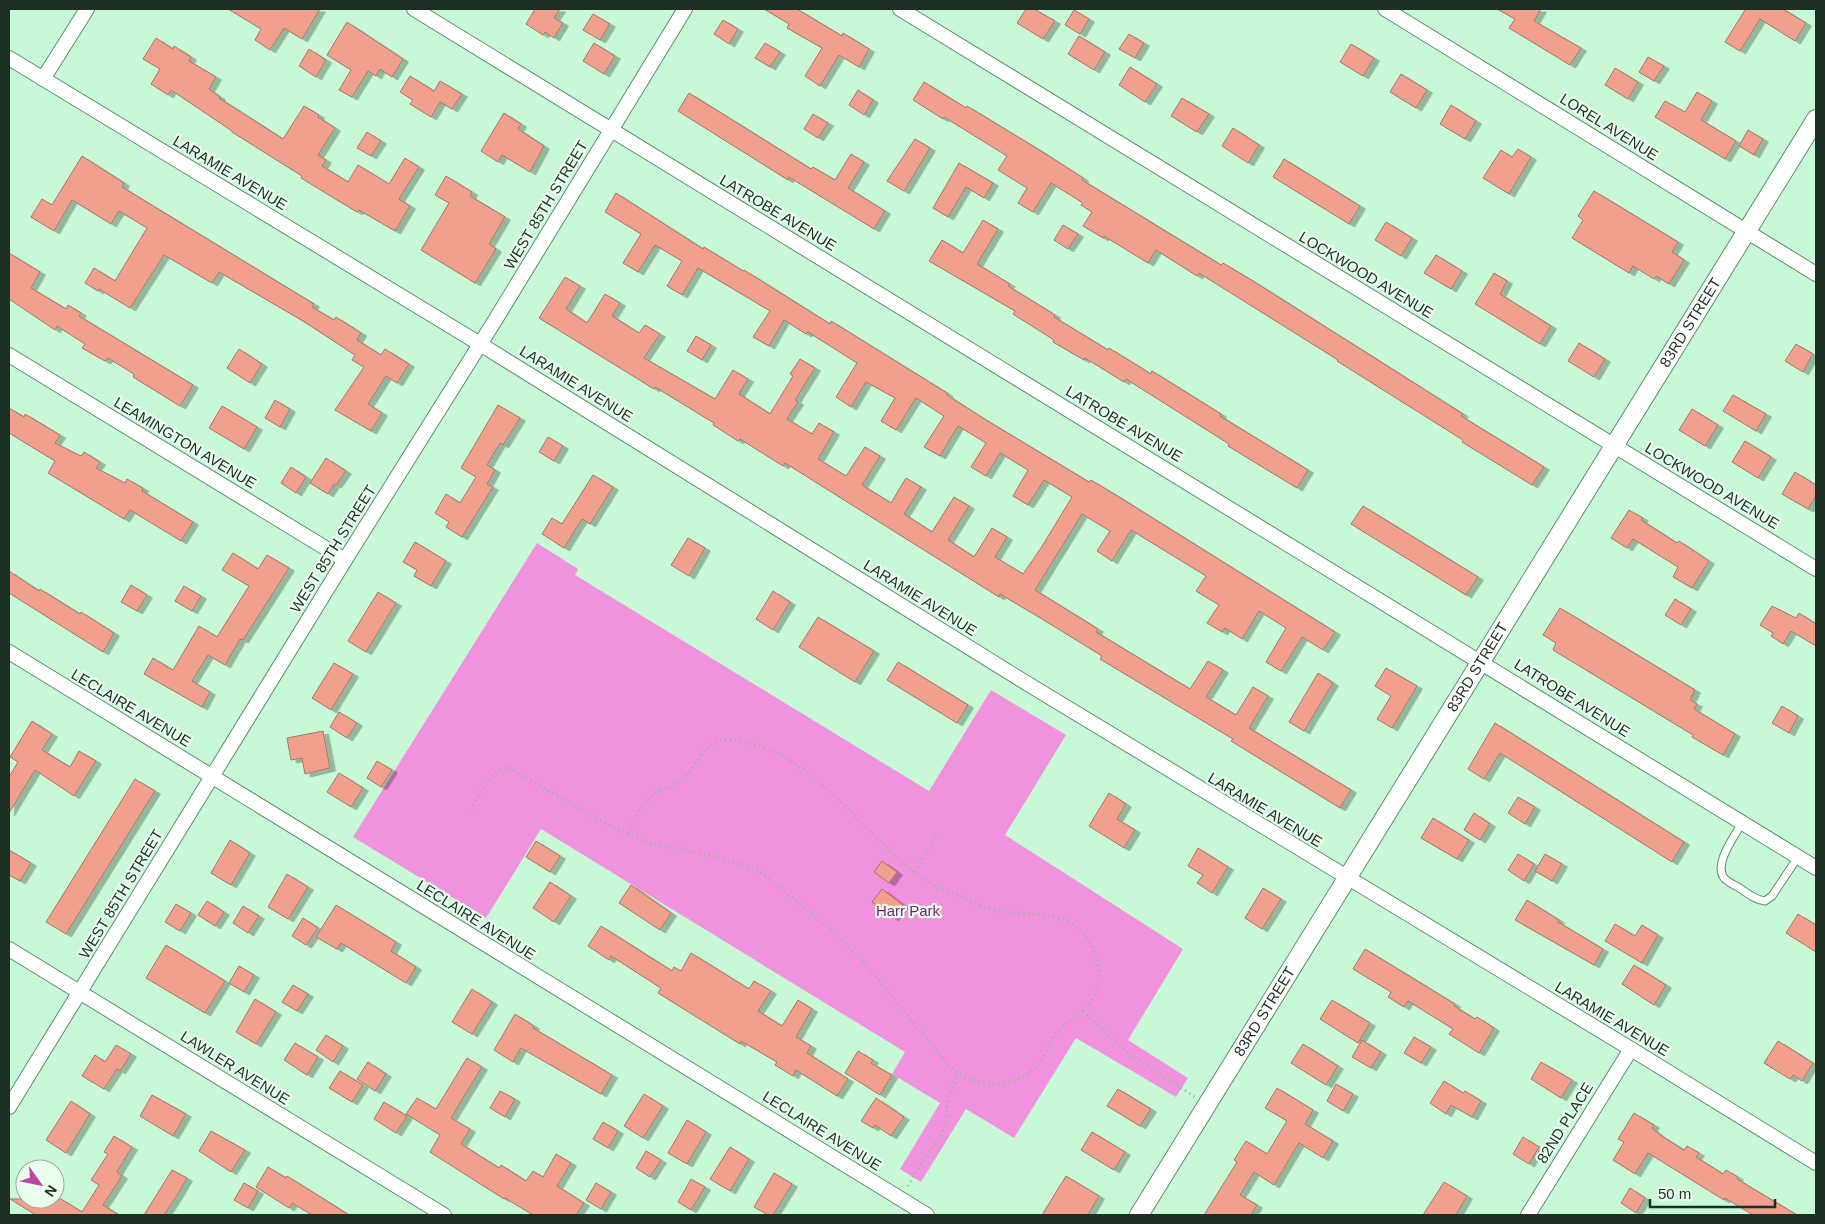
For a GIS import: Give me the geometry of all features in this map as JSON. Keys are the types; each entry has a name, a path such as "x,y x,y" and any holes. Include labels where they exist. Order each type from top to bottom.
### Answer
{"street":[{"path":"43,79 87,9"},
{"name":"LATROBE AVENUE","path":"414,9 1816,868"},
{"name":"WEST 85TH STREET","path":"9,1107 685,9"},
{"name":"LOCKWOOD AVENUE","path":"900,9 1816,569"},
{"name":"LOREL AVENUE","path":"1385,9 1816,274"},
{"name":"LARAMIE AVENUE","path":"9,58 480,344 1020,679 1816,1163"},
{"name":"83RD STREET","path":"1139,1215 1816,119"},
{"name":"LEAMINGTON AVENUE","path":"9,355 345,560"},
{"name":"LECLAIRE AVENUE","path":"9,652 927,1215"},
{"name":"LAWLER AVENUE","path":"9,949 444,1215"},
{"name":"82ND PLACE","path":"1528,1215 1631,1049"}],"lane":[{"path":"1742,823 1724,855 1720,866 1721,873 1725,879 1758,900 1765,901 1772,896 1798,857"}],"path":[{"path":"471,810 489,778 507,767 608,825 654,845 685,849 757,870 821,921 844,942 869,969 950,1068 959,1075 990,1084 1006,1083 1029,1073 1043,1058 1055,1034 1082,1011 1093,999 1097,990 1099,965 1091,944 1078,928 1066,920 1054,917 983,907 936,886 915,872 890,851 812,777 793,762 750,743 733,740 716,741 708,746 683,779 654,794 647,801 628,833"},
{"path":"915,872 937,834"},
{"path":"1082,1011 1130,1055 1207,1104"},
{"path":"901,1199 922,1162 942,1134 946,1121 947,1100 951,1088 959,1075"}],"green space":[{"name":"Harr Park","path":"537,543 578,569 575,575 929,791 991,690 1066,735 1005,835 1183,949 1128,1040 1188,1078 1176,1097 1076,1038 1014,1138 966,1109 921,1182 900,1169 940,1103 892,1074 905,1052 541,829 486,918 353,837"}],"building":[{"path":"228,9 320,9 302,39 284,28 270,50 255,40 261,29"},
{"path":"535,9 560,9 554,18 563,23 554,38 545,32 543,35 526,24"},
{"path":"764,9 797,9 842,36 843,33 869,49 859,67 839,55 820,86 805,76 822,48 787,28 789,24"},
{"path":"1026,9 1034,9 1055,21 1043,39 1017,23"},
{"path":"1497,9 1541,9 1534,21 1581,48 1570,65 1509,28 1515,19"},
{"path":"1743,9 1783,9 1806,23 1795,41 1760,19 1740,51 1725,42 1745,10"},
{"path":"1074,10 1089,19 1080,34 1065,25"},
{"path":"593,14 610,24 600,40 583,30"},
{"path":"723,20 738,29 729,44 714,34"},
{"path":"347,22 403,59 392,77 380,69 376,76 368,71 352,97 339,90 351,70 327,55"},
{"path":"1129,34 1144,43 1135,58 1119,49"},
{"path":"1079,36 1105,52 1094,70 1068,54"},
{"path":"156,38 173,49 174,46 191,57 189,61 216,77 209,89 219,98 283,139 304,106 319,115 318,117 335,128 318,155 326,160 322,166 348,182 358,165 389,184 405,158 419,167 399,199 410,206 395,231 359,210 357,212 301,178 302,176 232,132 171,90 168,95 151,84 160,69 143,59"},
{"path":"594,43 615,56 604,74 583,61"},
{"path":"765,43 780,52 770,67 755,58"},
{"path":"1351,44 1374,58 1363,76 1340,62"},
{"path":"309,49 326,60 316,77 299,66"},
{"path":"1648,57 1664,66 1654,81 1639,72"},
{"path":"1130,67 1157,84 1145,102 1119,85"},
{"path":"1615,68 1638,82 1628,99 1605,85"},
{"path":"1401,74 1427,90 1416,108 1390,92"},
{"path":"410,76 434,91 440,81 462,94 452,109 440,102 431,117 410,104 413,100 400,92"},
{"path":"924,82 1041,151 1083,178 1082,180 1221,265 1223,263 1253,281 1463,414 1461,416 1544,467 1532,485 1199,273 1197,276 1156,250 1148,263 1104,236 1103,238 1083,226 1092,212 1081,205 1083,203 1051,183 1033,212 1018,203 1027,188 998,170 1007,156 913,100"},
{"path":"858,90 873,100 864,115 849,105"},
{"path":"1697,92 1712,101 1701,120 1736,141 1725,159 1655,117 1665,101 1685,112"},
{"path":"689,93 811,169 813,167 835,180 851,154 864,162 848,188 885,211 874,229 789,177 788,180 678,111"},
{"path":"1182,98 1209,114 1197,132 1171,116"},
{"path":"1451,105 1476,121 1465,139 1440,124"},
{"path":"504,113 521,124 518,129 544,146 530,172 502,155 498,162 481,151"},
{"path":"813,114 828,123 818,138 804,129"},
{"path":"1233,128 1259,145 1248,163 1222,146"},
{"path":"1748,130 1763,139 1754,155 1739,146"},
{"path":"367,132 381,141 371,156 357,148"},
{"path":"915,139 930,148 904,191 887,181"},
{"path":"1518,149 1531,157 1509,194 1483,178 1501,150 1512,157"},
{"path":"82,156 124,183 122,187 314,304 312,307 334,320 336,317 361,333 357,340 381,355 385,349 409,364 397,383 386,376 368,404 382,413 371,431 335,410 364,367 352,360 355,355 303,321 219,272 212,283 164,255 130,308 99,289 98,291 85,283 94,268 115,281 147,228 119,211 111,224 72,200 54,231 31,217 42,199 52,205"},
{"path":"1284,159 1360,206 1349,224 1273,177"},
{"path":"959,163 993,183 984,198 966,187 948,217 933,208"},
{"path":"446,176 472,192 470,196 505,217 489,244 496,249 475,283 421,250 449,203 435,195"},
{"path":"1594,191 1678,242 1672,252 1684,260 1669,284 1656,276 1654,279 1633,266 1629,273 1572,238 1583,220 1578,216"},
{"path":"616,193 703,249 704,247 744,270 830,324 831,321 947,393 947,395 986,420 1089,482 1091,480 1119,497 1335,632 1323,650 1302,637 1281,671 1266,662 1286,628 1259,611 1242,639 1225,628 1222,632 1207,623 1219,605 1196,591 1206,576 1131,530 1112,561 1097,551 1110,531 1082,514 1035,590 1098,629 1096,632 1190,689 1208,661 1223,670 1206,697 1236,715 1253,687 1268,696 1249,728 1351,790 1340,808 1231,741 1233,739 1100,659 1102,656 1047,622 1000,594 999,597 785,463 783,466 740,439 738,441 713,425 714,423 655,387 654,389 539,318 565,277 580,286 566,309 587,323 605,294 620,303 612,316 639,333 645,325 660,334 644,358 715,399 733,370 748,379 739,394 770,414 793,376 790,374 800,359 815,368 795,400 798,402 787,419 812,434 819,423 834,432 818,459 846,476 865,447 880,456 862,485 891,503 906,478 921,487 904,514 932,532 954,497 969,506 948,540 974,557 992,528 1007,537 995,557 1023,574 1041,548 1072,497 1044,480 1028,505 1013,496 1028,470 1000,453 986,476 971,467 986,443 958,426 940,456 924,447 944,416 916,398 896,430 881,421 895,398 866,382 851,407 836,397 857,363 808,332 806,334 784,320 769,346 753,337 770,311 698,268 682,295 667,286 682,261 655,245 638,272 623,263 641,234 605,212"},
{"path":"983,220 998,229 977,264 1010,284 1008,286 1055,315 1054,317 1151,374 1152,371 1221,414 1220,416 1308,470 1297,488 1228,446 1229,444 1126,379 1124,382 1085,358 1084,360 1053,342 1054,340 1013,314 1015,311 929,261 942,240 963,253"},
{"path":"1386,222 1412,238 1401,256 1375,240"},
{"path":"1063,225 1078,234 1068,249 1054,240"},
{"path":"9,253 40,272 31,288 66,309 68,305 81,313 79,316 193,385 180,406 133,377 134,374 108,358 105,361 82,348 85,344 57,326 55,330 9,299"},
{"path":"1436,255 1462,271 1451,289 1424,273"},
{"path":"1494,273 1507,281 1500,294 1551,326 1540,344 1475,304"},
{"path":"696,336 711,345 702,360 687,351"},
{"path":"1579,343 1605,359 1594,377 1568,361"},
{"path":"1796,344 1813,354 1803,372 1785,361"},
{"path":"239,349 262,364 250,383 227,368"},
{"path":"1733,395 1766,414 1756,431 1723,411"},
{"path":"275,400 290,409 280,427 265,418"},
{"path":"498,405 520,418 503,445 500,443 487,465 495,470 487,484 493,487 462,537 446,527 449,522 435,513 446,494 460,503 476,477 461,468"},
{"path":"222,406 257,427 244,449 209,428"},
{"path":"9,408 24,417 25,414 60,435 55,443 81,456 84,452 100,462 96,468 125,483 127,479 143,488 142,491 193,522 181,541 130,510 124,519 48,473 55,461 9,433"},
{"path":"1692,409 1718,425 1705,446 1679,430"},
{"path":"548,437 563,446 554,461 539,452"},
{"path":"1745,441 1771,457 1758,478 1732,462"},
{"path":"326,458 346,471 328,494 310,483"},
{"path":"291,467 306,477 296,493 281,483"},
{"path":"1795,472 1816,485 1816,496 1808,509 1782,494"},
{"path":"593,475 613,487 590,524 582,519 564,548 542,534 552,518 562,524"},
{"path":"1363,506 1478,577 1466,595 1351,524"},
{"path":"1629,510 1677,543 1679,541 1709,561 1692,588 1673,577 1678,567 1633,539 1627,548 1611,538"},
{"path":"688,538 705,548 689,576 671,565"},
{"path":"415,542 446,561 431,586 414,576 417,570 403,562"},
{"path":"233,553 258,569 267,555 289,568 243,640 240,639 225,665 208,655 192,681 210,692 202,707 144,674 153,658 173,670 199,626 217,637 249,586 222,570"},
{"path":"9,571 39,591 40,589 114,633 103,652 9,593"},
{"path":"131,585 147,595 137,611 121,602"},
{"path":"184,586 201,596 192,611 175,601"},
{"path":"773,591 790,602 773,630 756,619"},
{"path":"378,592 396,603 366,652 348,641"},
{"path":"1675,599 1691,609 1681,625 1665,615"},
{"path":"1772,606 1796,618 1799,613 1816,624 1816,646 1791,631 1783,644 1771,636 1773,633 1760,625"},
{"path":"1560,608 1695,690 1690,700 1697,704 1694,709 1735,734 1723,755 1553,650 1556,643 1543,635"},
{"path":"818,617 874,651 855,682 799,647"},
{"path":"898,662 968,705 957,723 887,680"},
{"path":"334,663 353,674 331,710 312,698"},
{"path":"1386,668 1417,686 1392,728 1377,719 1391,696 1375,686"},
{"path":"1318,673 1333,683 1304,731 1289,722"},
{"path":"1782,706 1798,716 1789,733 1772,723"},
{"path":"339,712 357,723 347,738 330,727"},
{"path":"32,721 52,734 42,750 70,767 79,751 96,761 74,796 35,770 9,813 9,777 18,762 10,757"},
{"path":"1495,723 1684,842 1672,862 1500,753 1484,779 1468,769"},
{"path":"323,731 330,768 305,774 302,758 291,760 287,738"},
{"path":"377,761 392,770 381,787 367,778"},
{"path":"339,773 363,788 351,807 327,792"},
{"path":"135,779 155,791 66,934 46,922"},
{"path":"1109,793 1126,804 1117,819 1135,830 1124,848 1089,826"},
{"path":"1518,797 1535,807 1525,824 1508,813"},
{"path":"1474,813 1490,824 1480,840 1464,830"},
{"path":"1433,818 1469,840 1457,859 1421,838"},
{"path":"230,840 250,853 231,885 211,873"},
{"path":"536,841 560,856 550,872 526,857"},
{"path":"1198,848 1228,867 1212,893 1197,883 1203,875 1188,866"},
{"path":"9,850 31,863 20,881 9,875"},
{"path":"1518,854 1534,864 1524,881 1508,870"},
{"path":"1545,854 1562,864 1552,881 1535,871"},
{"path":"882,861 897,872 889,883 874,872"},
{"path":"287,874 308,887 288,919 268,907"},
{"path":"550,882 571,896 554,922 533,908"},
{"path":"631,885 671,913 660,930 619,903"},
{"path":"1263,888 1281,899 1262,929 1245,918"},
{"path":"882,889 903,905 893,918 872,902"},
{"path":"1527,900 1559,920 1558,922 1603,949 1594,965 1515,920"},
{"path":"207,901 224,912 215,926 198,915"},
{"path":"176,904 191,913 180,931 165,922"},
{"path":"336,905 396,942 391,951 416,967 406,983 341,943 337,949 316,937"},
{"path":"243,906 259,916 248,933 233,923"},
{"path":"1798,914 1816,925 1816,952 1786,933"},
{"path":"303,918 318,928 306,945 292,936"},
{"path":"1615,924 1635,936 1642,925 1658,935 1642,963 1605,941"},
{"path":"601,926 672,971 674,967 681,971 691,953 749,989 754,981 771,991 758,1011 782,1026 798,1000 812,1009 796,1037 811,1046 807,1053 848,1079 837,1096 796,1070 793,1076 775,1065 777,1062 741,1041 740,1044 658,993 661,988 611,956 609,960 588,946"},
{"path":"166,945 225,981 205,1013 146,978"},
{"path":"1365,949 1455,1004 1454,1006 1475,1019 1477,1017 1494,1028 1479,1053 1449,1034 1453,1029 1408,1001 1404,1007 1388,997 1391,992 1353,969"},
{"path":"1634,965 1666,985 1654,1005 1622,984"},
{"path":"239,966 254,975 244,992 229,983"},
{"path":"293,985 308,994 297,1011 282,1002"},
{"path":"472,989 492,1002 472,1034 452,1022"},
{"path":"255,999 276,1012 256,1044 236,1032"},
{"path":"1332,1000 1370,1023 1358,1043 1320,1019"},
{"path":"515,1014 534,1026 533,1028 612,1075 601,1094 521,1048 513,1062 494,1050"},
{"path":"326,1035 343,1046 333,1062 316,1050"},
{"path":"1414,1037 1431,1047 1421,1063 1404,1053"},
{"path":"1362,1040 1381,1052 1371,1068 1352,1057"},
{"path":"1778,1041 1813,1063 1802,1081 1793,1075 1790,1079 1764,1063"},
{"path":"295,1043 318,1057 307,1075 284,1060"},
{"path":"1303,1044 1338,1066 1326,1085 1291,1063"},
{"path":"116,1045 131,1054 120,1071 117,1069 104,1089 82,1076 95,1055 105,1062"},
{"path":"858,1051 873,1060 871,1063 892,1075 880,1095 845,1073"},
{"path":"467,1058 482,1067 451,1118 470,1129 461,1144 499,1168 501,1165 526,1181 533,1171 543,1177 556,1154 571,1163 557,1186 584,1203 576,1215 533,1215 430,1152 440,1135 406,1114 417,1098 436,1109"},
{"path":"368,1062 386,1074 375,1091 357,1079"},
{"path":"1541,1062 1572,1080 1561,1098 1531,1079"},
{"path":"340,1071 363,1085 352,1102 329,1088"},
{"path":"1444,1081 1463,1093 1465,1091 1481,1101 1472,1117 1451,1105 1446,1114 1430,1103"},
{"path":"1336,1084 1353,1094 1343,1111 1327,1101"},
{"path":"1277,1088 1313,1110 1305,1124 1333,1141 1323,1158 1299,1143 1274,1185 1254,1172 1240,1195 1257,1205 1251,1215 1204,1215 1237,1162 1234,1160 1246,1141 1267,1154 1287,1121 1265,1108"},
{"path":"1118,1089 1151,1109 1140,1126 1107,1106"},
{"path":"500,1091 515,1099 505,1117 490,1108"},
{"path":"644,1094 663,1106 643,1138 624,1126"},
{"path":"152,1095 186,1114 173,1136 140,1116"},
{"path":"876,1098 904,1117 891,1136 875,1125 873,1128 861,1121"},
{"path":"71,1101 90,1114 66,1153 46,1140"},
{"path":"384,1102 407,1116 396,1133 374,1119"},
{"path":"1634,1113 1654,1125 1652,1128 1660,1135 1684,1150 1687,1146 1699,1153 1696,1157 1723,1174 1726,1170 1738,1177 1737,1179 1797,1215 1753,1215 1725,1198 1724,1200 1648,1153 1635,1174 1613,1160 1624,1142 1618,1139"},
{"path":"687,1120 706,1132 687,1164 668,1153"},
{"path":"603,1122 618,1131 608,1148 593,1139"},
{"path":"211,1131 245,1150 231,1172 199,1151"},
{"path":"1092,1132 1125,1152 1114,1170 1081,1150"},
{"path":"114,1136 132,1147 117,1172 122,1176 103,1205 119,1215 36,1215 26,1209 65,1209 65,1201 82,1212 99,1185 91,1180 108,1154 104,1152"},
{"path":"1523,1137 1539,1147 1529,1164 1513,1154"},
{"path":"730,1147 749,1159 730,1191 710,1179"},
{"path":"646,1151 661,1160 650,1177 636,1168"},
{"path":"268,1167 286,1178 287,1176 349,1215 312,1215 292,1203 289,1208 256,1187"},
{"path":"172,1170 187,1178 176,1197 164,1215 144,1215"},
{"path":"774,1173 792,1184 773,1215 768,1215 754,1207"},
{"path":"1066,1176 1099,1196 1088,1215 1042,1215"},
{"path":"691,1179 705,1187 691,1210 678,1202"},
{"path":"1444,1182 1467,1196 1456,1215 1423,1215"},
{"path":"244,1183 258,1191 248,1208 234,1200"},
{"path":"596,1183 611,1192 601,1209 586,1200"},
{"path":"1630,1188 1645,1198 1636,1213 1621,1203"}]}
